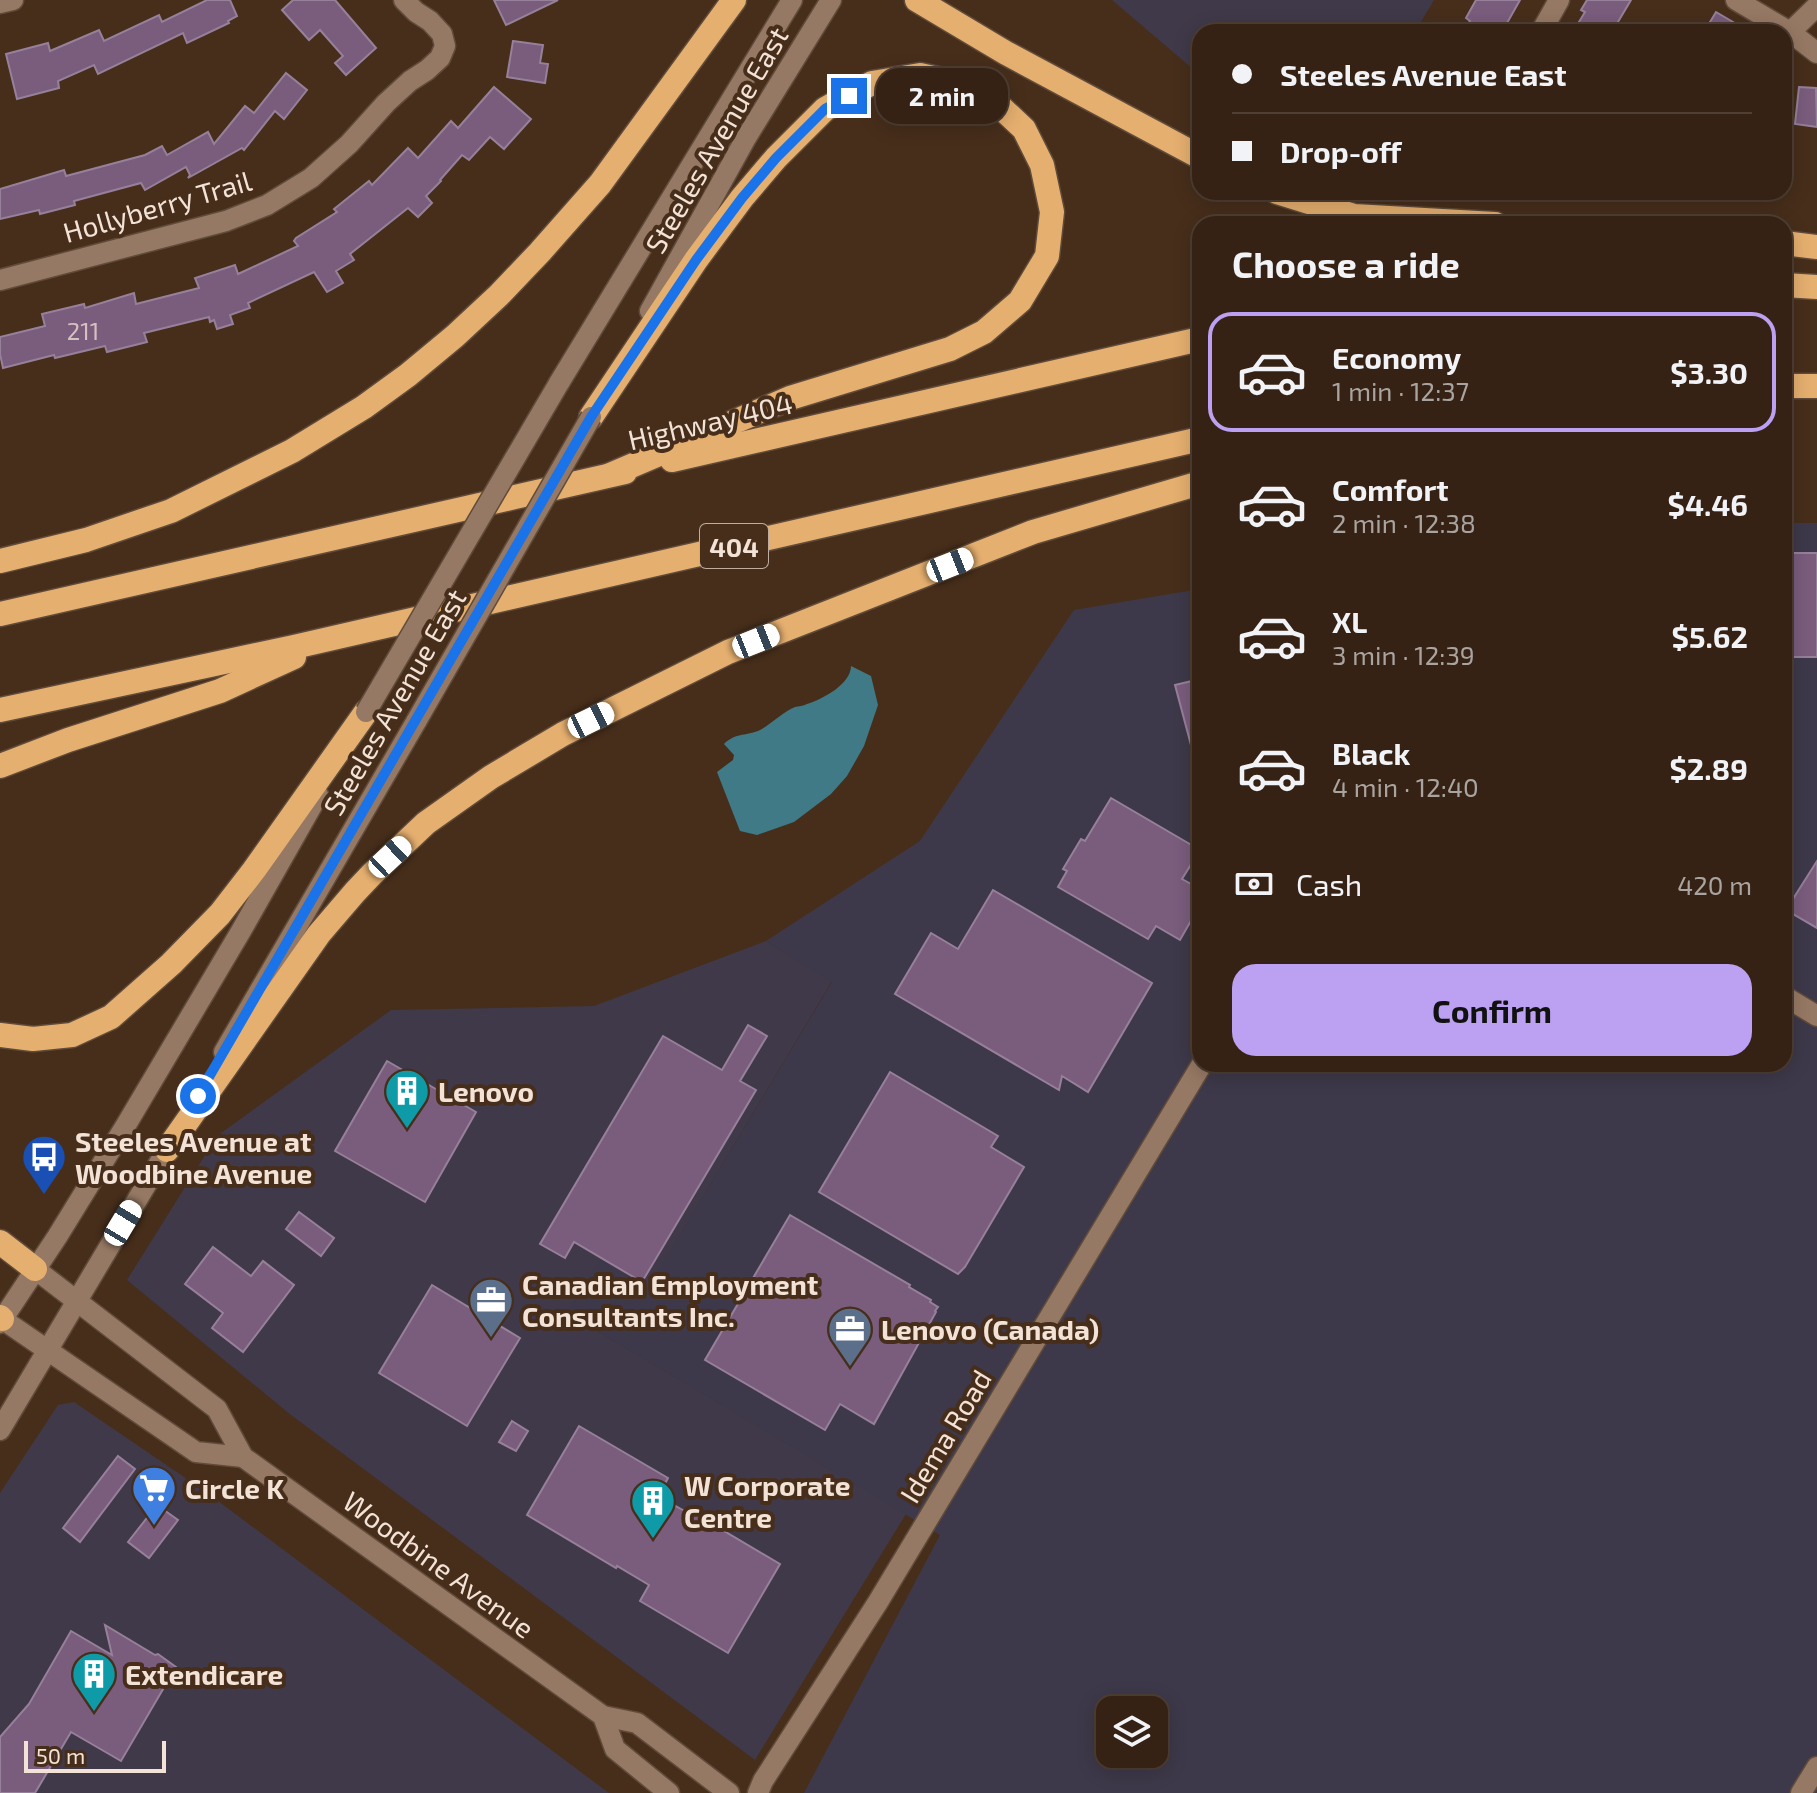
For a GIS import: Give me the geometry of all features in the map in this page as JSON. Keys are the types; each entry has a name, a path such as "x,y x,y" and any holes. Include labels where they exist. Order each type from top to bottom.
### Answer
{"highway":[{"path":"0,561 86,540 171,511 292,451 364,407 408,375 499,295 600,184 734,0"},
{"path":"917,0 1006,53 1192,153"},
{"path":"591,417 696,260 733,211 776,158 825,109 872,83 920,75 965,85 994,101 1024,129 1042,165 1052,212 1047,256 1020,301 984,332 950,349 790,398 610,475"},
{"path":"1303,200 1354,216"},
{"path":"1792,244 1817,247"},
{"path":"1792,285 1817,287"},
{"name":"Highway 404","path":"0,614 1192,341"},
{"path":"1792,386 1817,386"},
{"name":"404","path":"0,710 339,637 1192,441"},
{"path":"167,1150 319,934 344,905 426,823 491,777 563,734 728,652 1033,532 1192,485"},
{"path":"0,766 68,740 220,691 339,637"},
{"path":"0,1035 33,1039 72,1035 111,1017 171,964 220,914 366,712"},
{"path":"0,1242 35,1269"}],"main road":[{"path":"0,3 13,0"},
{"name":"Hollyberry Trail","path":"0,280 219,223 253,211 299,186 339,154 391,98 440,58 445,46 442,34 404,0"},
{"name":"Steeles Avenue East","path":"1,1320 141,1100 559,383 792,0"},
{"name":"Steeles Avenue East","path":"0,1430 417,720 746,138 831,0"},
{"path":"1546,24 1559,0"},
{"path":"1736,0 1771,24"},
{"path":"1792,30 1817,6"},
{"path":"1792,38 1817,53"},
{"path":"1792,1001 1817,1016"},
{"name":"Idema Road","path":"758,1793 878,1602 1197,1072"},
{"name":"Woodbine Avenue","path":"35,1269 217,1409 243,1457 603,1716 637,1723 729,1793"},
{"name":"Woodbine Avenue","path":"1,1320 196,1452 243,1457"},
{"path":"603,1716 615,1749 669,1793"},
{"path":"1801,1793 1817,1767"}],"shaded area":[{"path":"1112,0 1434,0 1420,24 1192,24 1192,68"},
{"path":"1792,523 1817,523 1817,1793 804,1793 940,1535 567,1313 600,1260 648,1288 832,982 766,941 920,841 1074,610 1192,590 1192,1072 1792,1072"},
{"path":"766,941 832,981 648,1289 567,1313 906,1514 755,1760 291,1415 127,1280 217,1136 391,1010 594,1006"},
{"path":"74,1402 206,1492 609,1793 0,1793 0,1493 58,1405"}],"water":[{"path":"851,666 871,676 878,705 864,746 847,776 831,794 794,822 757,835 740,831 717,772 733,760 734,755 724,744 736,736 758,731 790,709 828,695 846,679"}],"building":[{"path":"207,0 230,0 237,16 187,43 183,33 98,74 94,65 58,81 59,88 17,99 6,54 48,43 50,51 99,30 104,41 159,15 162,22"},
{"path":"293,0 335,0 376,48 346,75 335,63 343,56 320,30 309,40 282,10"},
{"path":"494,0 558,0 506,25"},
{"path":"1476,0 1520,0 1506,24 1468,24 1470,21 1466,18"},
{"path":"1587,0 1631,0 1617,24 1578,24 1585,12 1581,10"},
{"path":"1716,12 1736,24 1709,24"},
{"path":"513,41 543,45 540,63 548,64 545,83 507,77"},
{"path":"286,73 307,90 284,119 275,111 244,150 242,148 188,178 190,175 186,167 145,190 141,183 74,201 75,205 40,214 39,210 0,219 0,189 64,170 66,176 145,155 162,146 167,155 208,132 214,144 245,106 254,113"},
{"path":"494,87 531,119 504,149 490,137 469,160 462,155 426,196 432,203 418,217 408,208 350,254 354,260 336,271 343,283 327,292 314,272 248,303 250,308 230,315 233,324 217,329 214,320 210,322 209,317 144,333 147,342 107,352 105,346 3,368 0,337 45,326 42,314 84,304 85,308 134,293 136,304 199,288 195,278 235,265 238,274 298,246 294,241 296,238 337,212 334,209 369,181 372,185 408,148 418,158 451,121 458,128"},
{"path":"1799,87 1816,88 1817,127 1795,124"},
{"path":"1792,553 1817,553 1817,657 1792,657"},
{"path":"1192,681 1192,749 1175,685"},
{"path":"1111,798 1192,845 1192,863 1182,879 1192,885 1192,919 1180,940 1156,926 1148,939 1058,887 1067,871 1063,869 1081,839 1085,841"},
{"path":"1817,861 1817,928 1792,913 1792,901"},
{"path":"993,890 1152,983 1088,1092 1062,1076 1059,1090 895,994 931,933 958,949"},
{"path":"748,1025 767,1036 740,1081 756,1090 642,1282 574,1242 565,1258 540,1244 663,1036 722,1070"},
{"name":"Lenovo","path":"387,1061 476,1112 425,1202 335,1151"},
{"path":"890,1072 998,1136 991,1147 1024,1167 958,1274 819,1192"},
{"path":"299,1212 334,1238 321,1256 286,1229"},
{"path":"790,1215 910,1285 938,1307 874,1424 840,1404 825,1430 705,1360"},
{"path":"213,1247 251,1276 263,1261 294,1285 243,1352 212,1328 223,1313 185,1284"},
{"path":"432,1285 520,1338 467,1426 379,1373"},
{"path":"512,1421 528,1431 516,1451 499,1442"},
{"name":"W Corporate Centre","path":"579,1426 668,1478 658,1496 690,1514 692,1512 780,1564 728,1653 640,1601 649,1585 527,1515"},
{"path":"118,1456 135,1469 80,1542 63,1528"},
{"path":"157,1505 178,1520 149,1558 128,1542"},
{"name":"Extendicare","path":"105,1625 176,1667 121,1761 71,1732 35,1793 0,1793 0,1737 29,1704 71,1631 112,1655"}],"place":[{"name":"Lenovo","path":"407,1130"},
{"name":"Steeles Avenue at Woodbine Avenue","path":"44,1196"},
{"name":"Canadian Employment Consultants Inc.","path":"491,1339"},
{"name":"Lenovo (Canada)","path":"850,1368"},
{"name":"Circle K","path":"154,1527"},
{"name":"W Corporate Centre","path":"653,1540"},
{"name":"Extendicare","path":"94,1713"}],"route":[{"path":"198,1096 591,417 696,260 742,198 776,158 825,109 849,96"}]}
